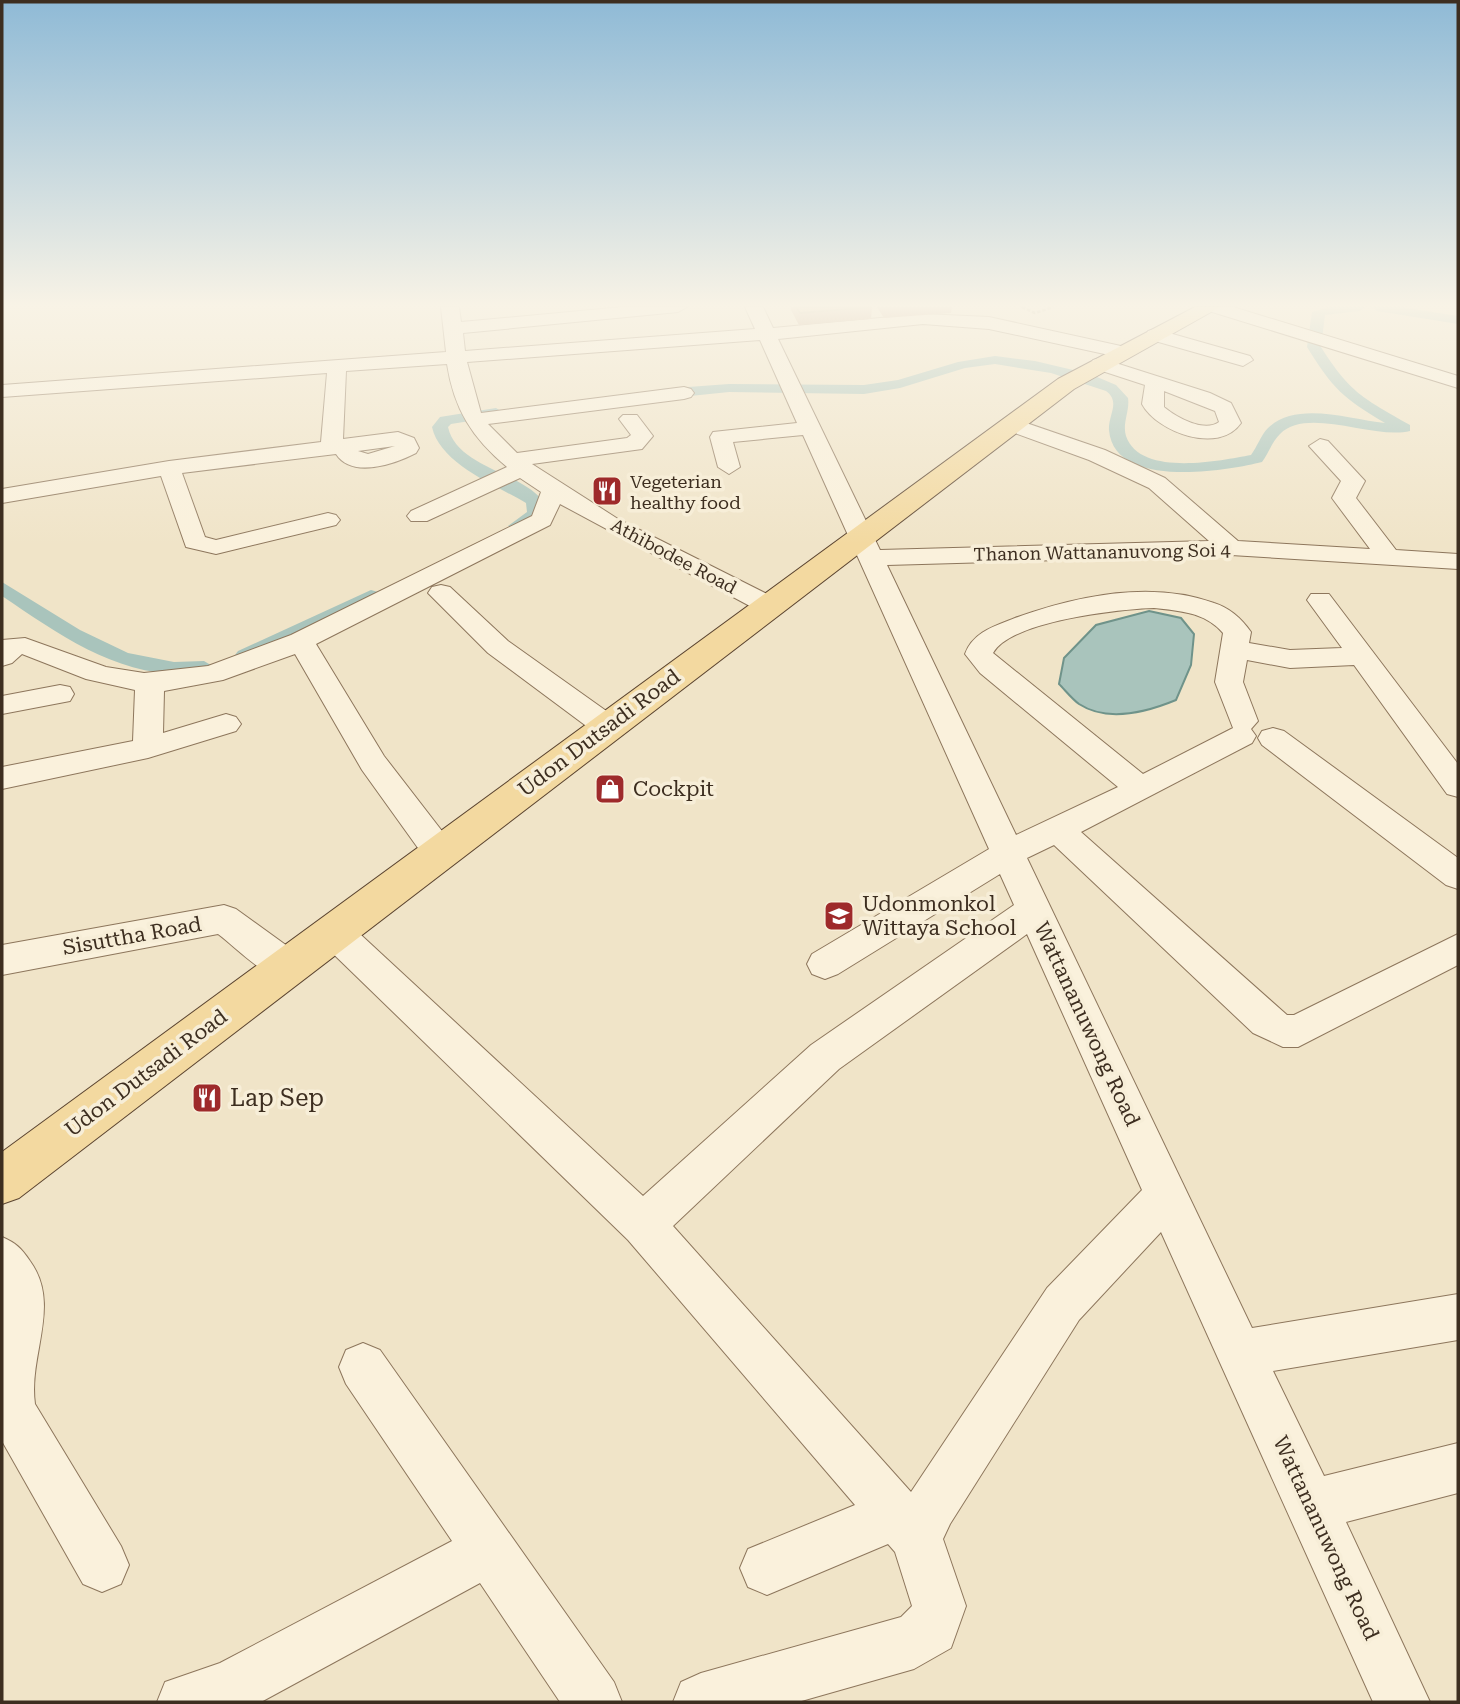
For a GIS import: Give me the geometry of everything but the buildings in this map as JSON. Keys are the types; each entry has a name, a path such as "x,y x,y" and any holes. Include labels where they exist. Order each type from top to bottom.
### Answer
{"main road":[{"name":"Udon Dutsadi Road","path":"2,1181 770,606 867,547 1013,424 1063,387"}],"street":[{"path":"2,391 58,387"},
{"path":"2,496 169,468 339,447 338,387"},
{"path":"465,387 470,412 684,393"},
{"name":"Wattananuwong Road","path":"791,387 1402,1702"},
{"name":"Athibodee Road","path":"470,412 494,445 506,472 554,489 607,521 770,606"},
{"path":"713,413 729,467"},
{"path":"419,516 506,472 634,444 642,436 630,419"},
{"path":"1013,424 1097,455 1157,483 1231,548"},
{"path":"721,436 811,428"},
{"path":"1320,446 1354,481 1345,491 1344,498 1388,556"},
{"path":"169,468 195,542 199,544 216,547 328,520"},
{"path":"5,646 25,646 121,679 150,682 194,679 224,671 301,641 542,520 554,489"},
{"name":"Thanon Wattananuvong Soi 4","path":"867,547 1231,548 1282,555 1388,556 1458,561"},
{"path":"1430,558 1458,587"},
{"path":"441,593 498,647 608,727"},
{"path":"1141,789 990,667 981,659 980,649 1000,634 1057,612 1126,600 1160,601 1209,611 1233,625 1237,632 1229,682 1252,732 1458,876"},
{"path":"1320,600 1458,786"},
{"path":"301,641 373,763 440,853"},
{"path":"1235,649 1290,659 1362,656"},
{"path":"148,748 150,682"},
{"path":"2,705 60,694"},
{"path":"2,778 148,748 226,724"},
{"path":"825,964 1008,853 1252,732"},
{"path":"1057,830 1266,1021 1283,1031 1297,1031 1458,948"},
{"path":"643,1225 825,1057 1034,910"},
{"name":"Sisuttha Road","path":"2,960 224,919 288,967"},
{"path":"334,932 643,1225 906,1525 939,1606 932,1629 914,1641 701,1702"},
{"path":"766,1569 906,1525 932,1506 1063,1304 1167,1195"},
{"path":"2,1259 20,1285 23,1303 9,1388 12,1411 102,1565"},
{"path":"1241,1353 1458,1317"},
{"path":"363,1367 594,1702"},
{"path":"1311,1504 1458,1468"},
{"path":"186,1702 230,1688 488,1550"}],"water":[{"path":"1149,611 1181,618 1194,634 1191,665 1176,700 1128,714 1102,713 1079,704 1059,684 1064,658 1096,625"}],"waterway":[{"path":"661,394 729,388 826,390 886,387"},
{"path":"1108,387 1121,398 1117,432 1129,452 1143,461 1181,468 1256,459 1274,431 1286,423 1301,419 1390,429 1404,428 1351,397 1341,387"},
{"path":"496,413 446,420 440,427 443,441 461,457 533,500 538,508 534,515 517,526"},
{"path":"2,588 73,635 120,658 146,665 204,667"},
{"path":"245,655 371,596"}],"place":[{"name":"Vegeterian healthy food","path":"607,491"},
{"name":"Cockpit","path":"610,789"},
{"name":"Udonmonkol Wittaya School","path":"839,916"},
{"name":"Lap Sep","path":"207,1098"}]}
